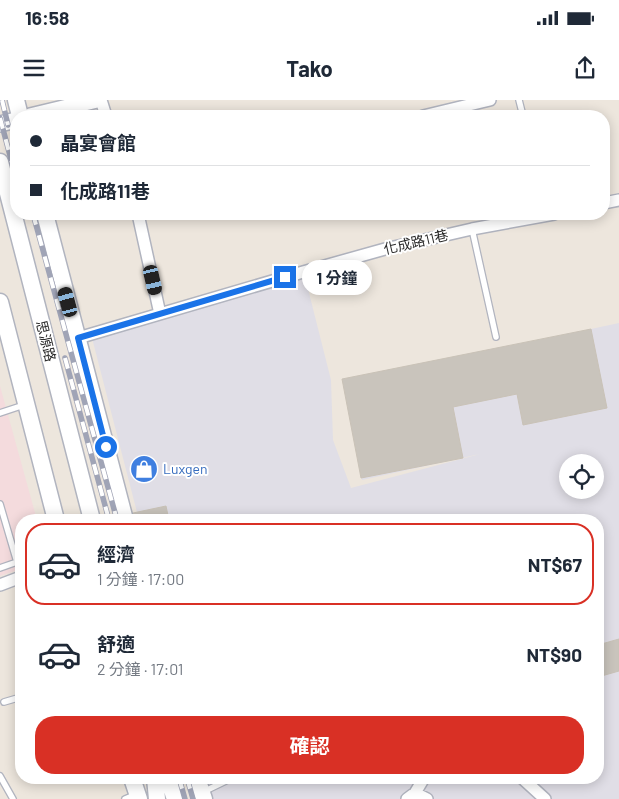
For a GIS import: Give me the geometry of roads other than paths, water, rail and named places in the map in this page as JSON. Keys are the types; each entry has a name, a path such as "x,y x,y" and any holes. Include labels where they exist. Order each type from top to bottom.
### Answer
{"main road":[{"name":"思源路","path":"0,162 10,201"},
{"name":"思源路","path":"0,196 80,514"},
{"name":"思源路","path":"15,220 90,514"},
{"path":"47,220 123,514"},
{"path":"0,302 54,514"},
{"path":"133,784 134,797"},
{"path":"156,784 157,799"},
{"path":"158,784 163,799"},
{"path":"170,784 175,799"}],"street":[{"path":"55,110 97,100"},
{"path":"448,110 490,100"},
{"path":"139,220 160,314"},
{"name":"化成路11巷","path":"78,338 312,269 472,229 519,220"},
{"path":"0,585 15,579"},
{"path":"420,784 411,796 428,799"},
{"path":"529,784 545,799"}],"lane":[{"path":"472,229 496,337"},
{"path":"0,413 26,404"},
{"path":"0,504 15,549"},
{"path":"0,568 15,562"},
{"path":"4,702 15,699"},
{"path":"0,776 13,799"},
{"path":"201,790 216,784"}],"railway":[{"path":"2,100 8,125"},
{"path":"0,118 10,156"},
{"path":"35,220 115,514"},
{"path":"65,358 107,514"},
{"path":"181,784 185,799"},
{"path":"189,784 193,799"}],"place":[{"name":"Luxgen","path":"144,469"}]}
